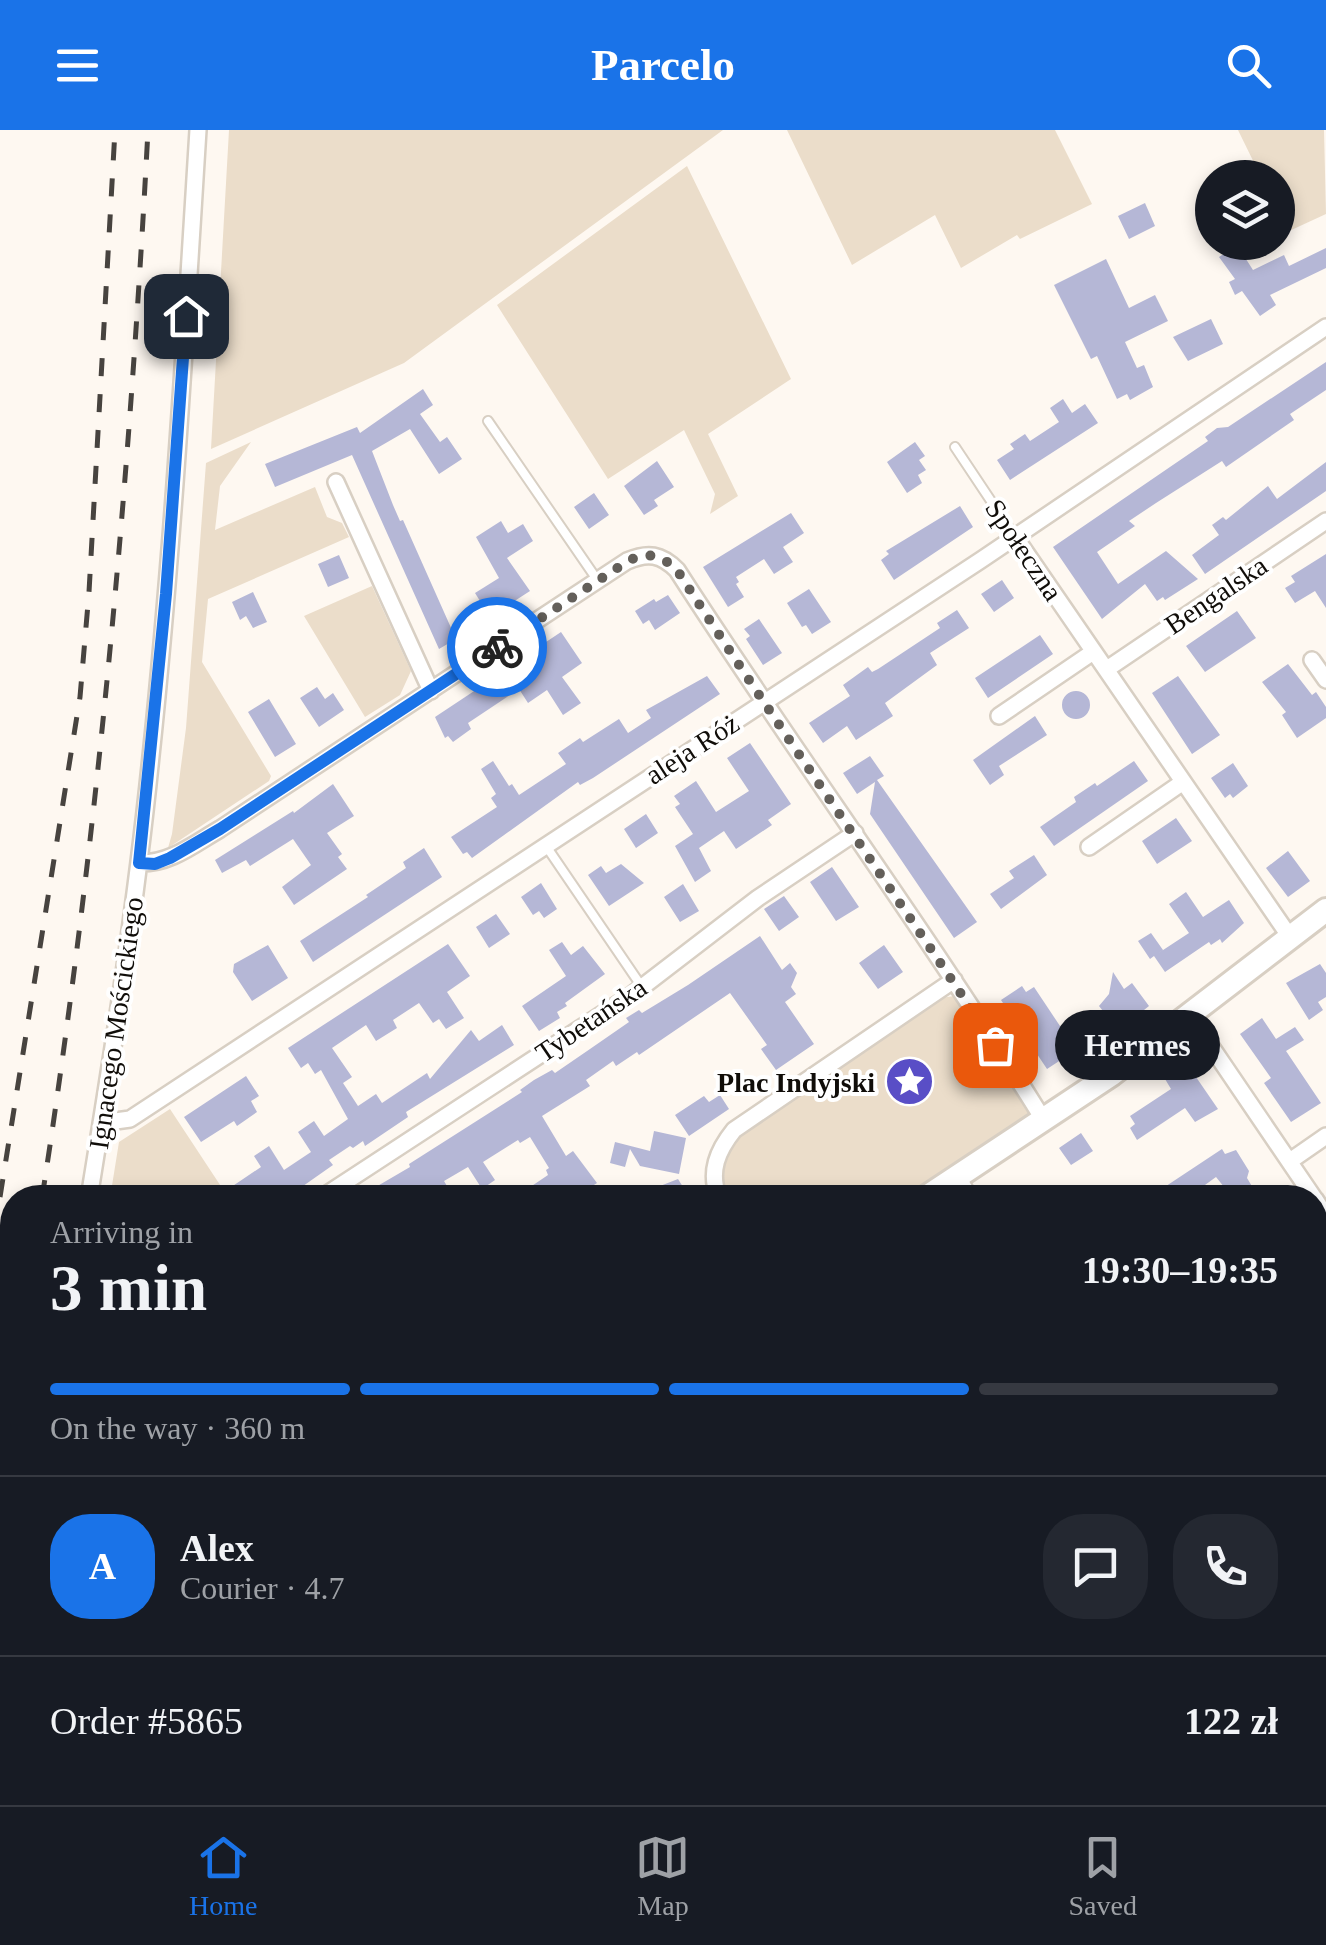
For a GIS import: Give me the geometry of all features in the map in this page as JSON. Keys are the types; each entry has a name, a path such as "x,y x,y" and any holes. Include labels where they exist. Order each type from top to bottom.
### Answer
{"street":[{"name":"Ignacego Mościckiego","path":"91,1185 139,863 166,594 198,130"},
{"name":"aleja Róż","path":"101,1124 130,1119 1015,537 1326,326"},
{"path":"336,482 431,691"},
{"name":"Bengalska","path":"1106,669 1326,521"},
{"name":"Społeczna","path":"1015,537 1290,937"},
{"path":"139,863 155,864 170,858 220,829 628,561 652,555 666,559 677,570 750,684 954,980 1043,1119"},
{"path":"998,716 1093,652"},
{"path":"1312,660 1326,680"},
{"path":"1089,847 1183,782"},
{"name":"Tybetańska","path":"341,1185 642,987 758,898 855,833"},
{"path":"944,1185 1112,1074 1326,910"},
{"path":"716,1185 716,1158 734,1130 954,980"},
{"path":"1189,1014 1306,1185"},
{"path":"1290,1160 1326,1136"}],"lane":[{"path":"488,421 598,581"},
{"name":"Społeczna","path":"955,448 1015,537"},
{"path":"546,846 642,987"},
{"path":"960,1174 967,1185"}],"shaded area":[{"path":"229,130 723,130 404,363 211,449"},
{"path":"787,130 1055,130 1092,204 1020,239 1017,235 961,268 935,215 852,265"},
{"path":"1238,130 1324,130 1326,214 1295,228 1295,160 1253,160"},
{"path":"687,166 791,379 708,434 738,496 710,514 715,494 684,430 608,479 497,305"},
{"path":"251,442 220,486 215,530 315,487 327,517 342,523 349,537 208,599 202,662 271,776 168,848 186,728 206,463"},
{"path":"372,586 411,671 400,695 365,717 304,616"},
{"name":"Plac Indyjski","path":"954,996 1029,1109 1027,1121 931,1185 723,1185 725,1162 744,1132 941,998"},
{"path":"170,1109 220,1185 112,1185 119,1142"}],"building":[{"path":"1145,203 1155,226 1129,239 1118,216"},
{"path":"1326,248 1326,268 1270,295 1276,305 1260,316 1242,291 1235,295 1229,282 1235,279 1221,260 1247,260 1253,270 1274,260 1286,260 1289,266"},
{"path":"1106,259 1129,308 1155,295 1168,321 1125,342 1137,368 1144,365 1153,387 1130,400 1127,394 1117,399 1097,356 1091,359 1054,285"},
{"path":"1211,319 1223,344 1188,361 1173,337"},
{"path":"1326,362 1326,390 1290,414 1294,420 1226,467 1222,461 1129,521 1135,526 1097,552 1118,584 1166,551 1198,579 1157,601 1145,584 1102,619 1053,547 1208,441 1205,437 1217,428 1228,427"},
{"path":"423,389 433,405 420,414 440,442 447,437 462,459 439,474 410,429 372,451 456,639 439,649 352,455 275,487 265,464 357,427 360,433"},
{"path":"1063,399 1072,413 1085,404 1098,423 1010,480 997,460 1014,449 1010,444 1025,434 1030,441 1059,422 1050,408"},
{"path":"915,442 925,456 919,460 926,470 918,475 922,483 907,493 887,462"},
{"path":"657,461 674,487 654,500 658,506 644,515 624,486"},
{"path":"1326,462 1326,491 1205,574 1192,555 1219,535 1212,525 1223,517 1226,520 1268,486 1277,499"},
{"path":"594,493 609,515 589,529 574,507"},
{"path":"960,506 973,527 894,580 881,560 889,554 886,551"},
{"path":"791,513 804,533 783,547 793,562 774,574 764,559 736,577 744,597 728,607 703,567"},
{"path":"501,521 508,533 523,524 533,541 507,558 530,591 490,617 475,593 499,578 476,537"},
{"path":"1326,554 1326,608 1315,591 1295,603 1285,588 1295,582 1291,576"},
{"path":"339,555 349,578 328,587 318,564"},
{"path":"1002,580 1014,598 994,612 981,594"},
{"path":"809,589 831,622 812,634 806,625 802,627 787,603"},
{"path":"253,592 267,622 253,628 246,616 240,620 232,602"},
{"path":"668,595 680,613 655,630 649,620 643,624 635,611"},
{"path":"957,610 969,628 930,653 937,665 885,703 893,716 856,740 847,726 823,743 809,723 850,696 843,685 868,667 872,672 878,669 940,628 937,623"},
{"path":"1237,611 1256,638 1205,672 1186,646"},
{"path":"759,619 782,653 763,665 744,629"},
{"path":"561,632 582,663 562,677 581,703 563,715 547,690 528,703 519,689 468,723 471,729 453,742 448,736 445,738 435,717 543,650 540,646"},
{"path":"1040,635 1053,654 988,698 975,678"},
{"path":"1288,664 1326,707 1326,718 1297,738 1282,715 1286,712 1262,682"},
{"path":"707,676 720,694 593,778 580,785 578,782 472,858 467,852 463,854 451,837 497,807 491,798 496,794 481,769 493,761 519,795 566,764 558,753 580,738 583,742 619,719 628,733 651,718 646,710"},
{"path":"1178,676 1220,735 1192,754 1152,693"},
{"path":"317,687 325,699 333,693 344,710 319,727 300,698"},
{"path":"1076,691 1086,695 1090,705 1086,715 1076,719 1066,715 1062,705 1066,695"},
{"path":"269,699 296,744 275,757 248,712"},
{"path":"1035,716 1047,735 999,766 1004,775 990,785 973,760"},
{"path":"750,743 791,804 768,820 772,825 736,849 724,831 699,848 711,871 695,882 675,846 693,834 675,807 680,804 674,796 696,781 716,812 749,791 727,758"},
{"path":"870,756 884,776 877,780 977,922 954,938 870,814 875,782 857,794 843,773"},
{"path":"1134,761 1148,781 1054,846 1040,827 1076,802 1074,797"},
{"path":"1233,763 1248,786 1233,798 1230,794 1225,798 1211,778"},
{"path":"333,784 354,816 327,833 347,869 294,905 282,887 311,865 293,839 250,866 246,860 222,873 215,860 294,813"},
{"path":"646,814 658,833 636,848 624,829"},
{"path":"1176,818 1192,841 1157,864 1142,841"},
{"path":"424,848 442,877 313,962 300,941 368,897 406,868 403,862"},
{"path":"1288,851 1310,881 1288,897 1266,868"},
{"path":"1034,855 1047,875 1001,909 990,894 1014,878 1009,871"},
{"path":"621,864 644,883 609,906 588,875 601,866 606,873"},
{"path":"832,867 859,907 836,921 810,882"},
{"path":"541,883 557,909 544,918 539,911 533,915 521,897"},
{"path":"683,884 699,911 680,922 664,897"},
{"path":"1186,892 1203,917 1229,900 1244,923 1222,943 1220,939 1211,945 1209,942 1165,972 1138,941 1151,933 1163,950 1157,954 1189,933 1169,904"},
{"path":"784,896 799,917 779,931 764,909"},
{"path":"496,914 510,934 489,948 476,927"},
{"path":"760,936 782,970 790,963 797,973 791,987 796,994 785,1002 814,1044 776,1070 761,1049 767,1045 730,993 639,1055 637,1052 616,1066 613,1061 586,1080 590,1086 542,1116 566,1156 573,1151 597,1183 594,1185 533,1185 548,1175 549,1168 530,1137 483,1162 495,1180 488,1185 479,1185 468,1167 444,1181 446,1185 379,1185 522,1092 534,1080 552,1070 555,1073 629,1022 626,1018 639,1010 642,1013"},
{"path":"562,942 571,955 583,946 605,974 565,1003 567,1006 557,1012 560,1018 539,1031 522,1006 566,976 549,950"},
{"path":"448,944 470,976 447,992 464,1018 446,1029 439,1019 433,1023 419,1003 393,1020 397,1028 376,1041 366,1025 332,1048 352,1077 343,1083 358,1106 376,1094 382,1103 427,1073 430,1079 471,1030 479,1041 502,1025 514,1045 406,1112 408,1117 365,1146 363,1141 350,1146 329,1160 333,1165 305,1185 234,1185 261,1167 254,1156 269,1146 284,1170 311,1152 298,1132 314,1121 324,1136 348,1119 321,1070 315,1074 308,1063 301,1068 288,1048"},
{"path":"268,945 288,978 252,1001 233,972 234,964"},
{"path":"884,945 903,972 878,989 859,963"},
{"path":"1320,964 1326,973 1326,997 1318,1002 1323,1010 1309,1020 1286,983"},
{"path":"1113,972 1124,989 1132,983 1149,1006 1129,1022 1125,1016 1114,1025 1099,1006 1109,994"},
{"path":"1022,986 1026,992 1034,987 1076,1050 1047,1069 1001,1000"},
{"path":"1262,1018 1276,1039 1295,1027 1304,1040 1286,1051 1321,1103 1291,1122 1264,1083 1271,1078 1240,1034"},
{"path":"1185,1061 1218,1109 1195,1122 1185,1108 1137,1140 1130,1128 1135,1124 1130,1116 1171,1089 1166,1073"},
{"path":"246,1076 259,1096 251,1101 257,1112 201,1142 184,1117"},
{"path":"720,1095 729,1109 689,1136 675,1115 704,1096 709,1102"},
{"path":"654,1131 686,1138 679,1174 640,1166 630,1149 625,1167 610,1163 615,1142 650,1151"},
{"path":"1081,1133 1093,1151 1071,1165 1059,1148"},
{"path":"1222,1149 1225,1154 1236,1150 1249,1171 1247,1178 1251,1185 1222,1185 1216,1177 1205,1185 1168,1185"}],"railway":[{"path":"2,1185 80,697 115,130"},
{"path":"44,1185 95,798 121,532 148,130"}],"way so far":[{"path":"497,647 628,561 640,555 666,559 995,1045"}],"place":[{"name":"Hermes","path":"995,1045"},
{"name":"Plac Indyjski","path":"910,1082"}],"route":[{"path":"186,316 166,594 139,863 155,864 170,858 220,829 497,647"}]}
